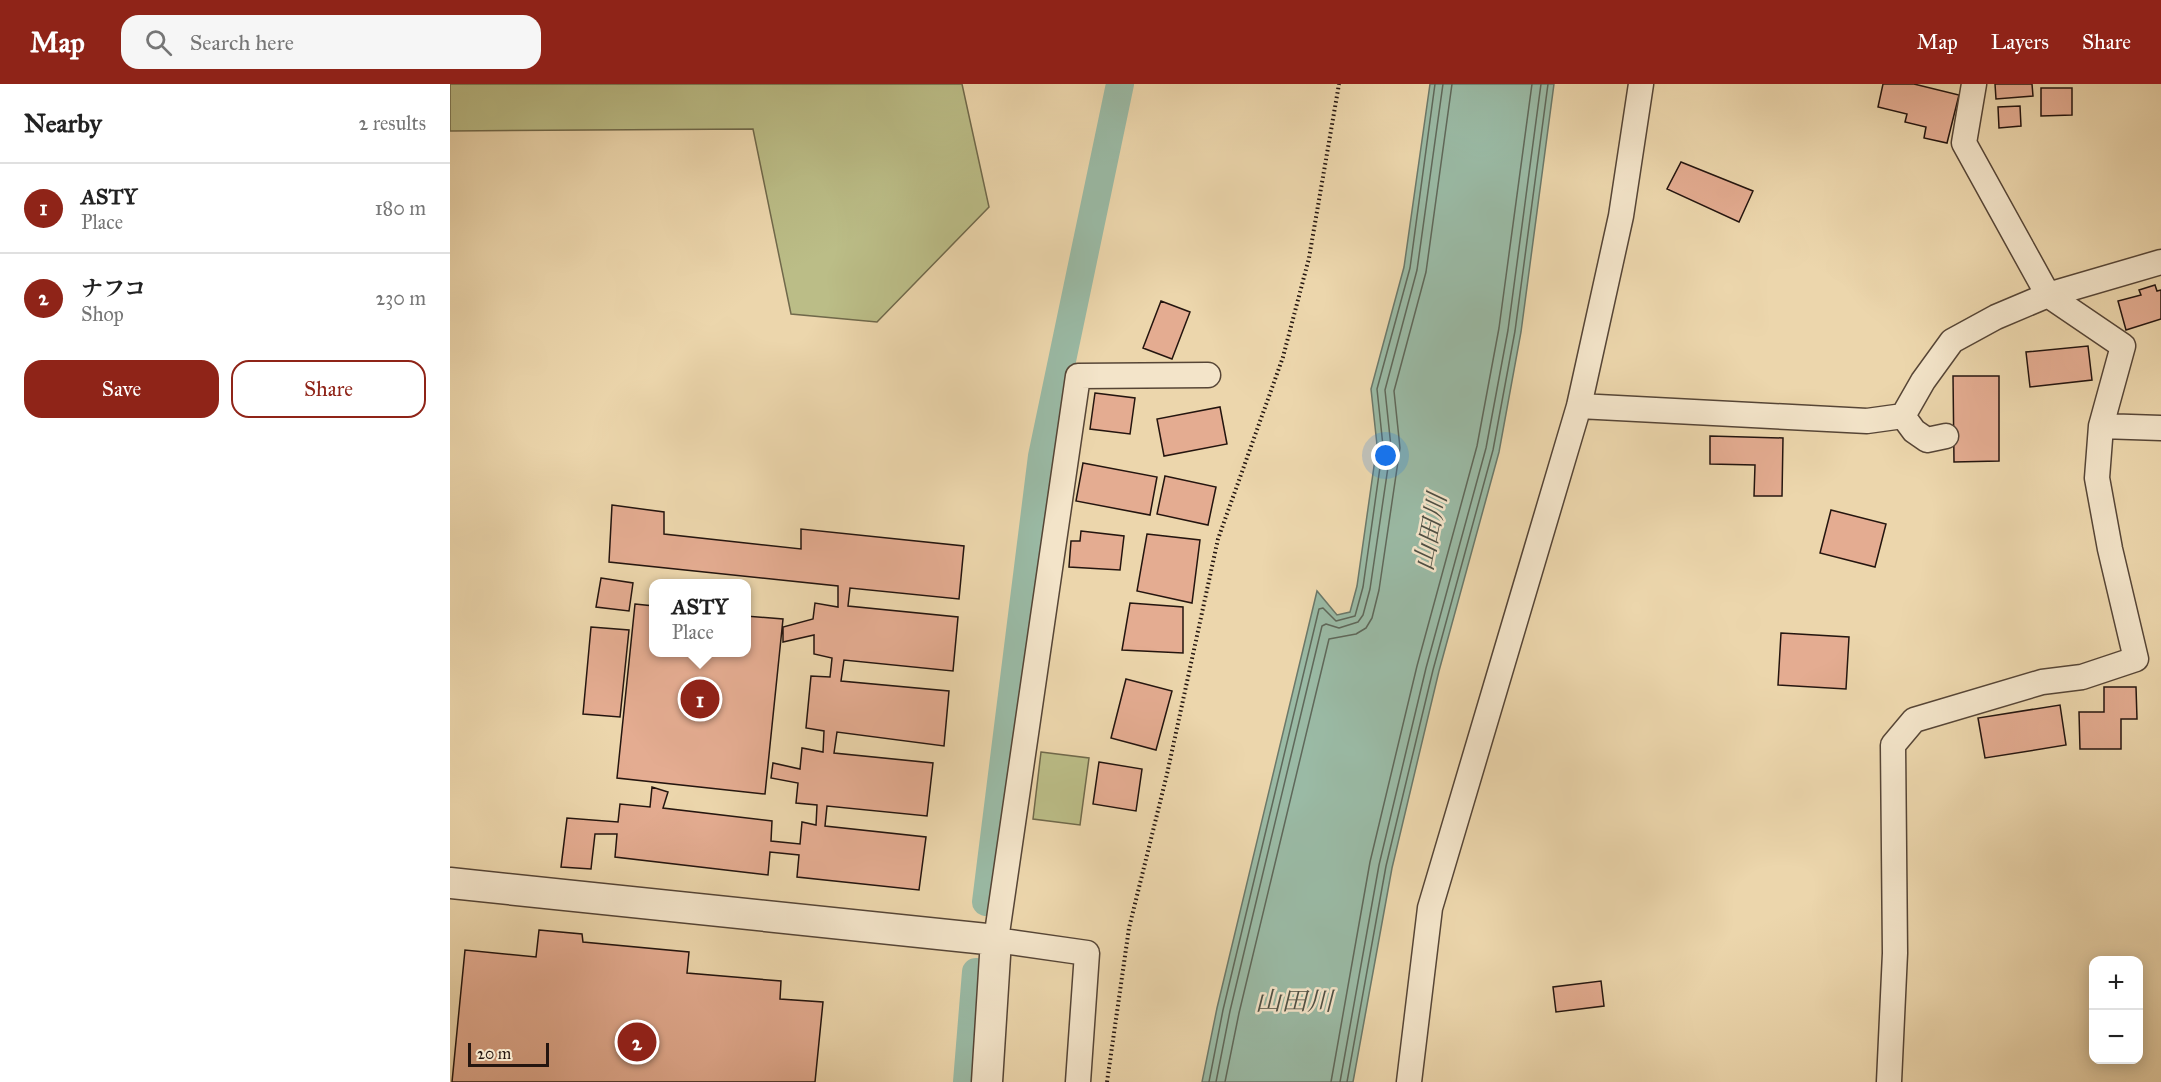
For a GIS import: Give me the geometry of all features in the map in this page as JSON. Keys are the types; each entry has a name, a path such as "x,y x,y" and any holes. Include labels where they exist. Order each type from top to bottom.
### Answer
{"street":[{"path":"1409,1082 1430,908 1579,406 1621,216 1641,84"},
{"path":"1889,1082 1895,953 1893,745 1914,720 2042,681 2082,677 2136,658 2110,549 2097,478 2101,426 2123,346 2048,295 1964,143 1974,84"},
{"path":"1903,416 1923,381 1953,340 1996,317 2048,295 2161,262"},
{"path":"987,1082 996,940 1078,376 1208,375"},
{"path":"1579,406 1867,421 1903,416"},
{"path":"1903,416 1914,431 1928,440 1946,436"},
{"path":"2101,426 2161,428"},
{"path":"450,883 996,940 1087,953 1078,1082"}],"path":[{"path":"1107,1082 1129,928 1167,774 1218,539 1283,357 1306,269 1339,84"}],"green space":[{"path":"450,84 962,84 989,207 877,322 791,314 753,129 450,131"},
{"path":"1041,752 1089,758 1080,825 1033,819"}],"water":[{"name":"山田川","path":"1430,84 1554,84 1521,332 1499,452 1439,671 1392,868 1353,1082 1202,1082 1217,1008 1317,591 1337,615 1350,612 1357,586 1377,445 1371,389 1404,267"}],"building":[{"path":"1883,84 1914,84 1959,95 1947,143 1924,138 1926,127 1905,122 1907,114 1878,107"},
{"path":"1995,84 2032,84 2033,96 1996,99"},
{"path":"2041,88 2072,88 2072,115 2041,116"},
{"path":"2020,106 2021,126 1999,128 1998,107"},
{"path":"1681,162 1753,191 1739,222 1667,189"},
{"path":"2155,285 2157,291 2161,290 2161,319 2126,330 2118,301 2141,295 2139,290"},
{"path":"1161,301 1190,312 1172,359 1143,348"},
{"path":"2088,346 2092,380 2030,387 2026,352"},
{"path":"1953,376 1999,376 1999,461 1954,462"},
{"path":"1095,393 1135,398 1130,434 1090,429"},
{"path":"1220,407 1227,444 1164,456 1157,419"},
{"path":"1710,436 1783,438 1782,496 1754,496 1755,465 1710,464"},
{"path":"1083,463 1157,477 1150,515 1076,501"},
{"path":"1165,476 1216,487 1208,525 1157,514"},
{"path":"612,505 664,512 664,534 801,549 801,529 964,546 959,599 850,588 848,606 958,617 953,671 844,660 841,681 949,691 944,746 837,732 834,753 933,763 927,816 827,806 825,826 926,837 919,890 797,877 799,855 770,852 768,875 615,857 617,834 595,834 591,869 561,867 567,818 618,822 620,804 650,807 652,787 668,792 663,808 772,821 771,841 800,844 802,822 816,825 817,805 796,803 798,783 771,778 773,763 800,769 802,748 823,752 824,731 806,728 811,676 830,677 832,658 814,654 814,635 783,642 783,627 813,619 815,603 838,607 838,586 609,562"},
{"path":"1831,510 1886,524 1875,567 1820,553"},
{"path":"1081,531 1124,536 1120,570 1069,567 1071,541 1080,541"},
{"path":"1147,534 1200,540 1192,603 1137,591"},
{"path":"601,578 633,583 629,611 596,607"},
{"path":"1130,603 1183,607 1183,653 1122,650"},
{"path":"635,604 649,605 649,657 751,657 751,616 783,619 765,794 617,778"},
{"path":"591,627 629,630 620,717 583,714"},
{"path":"1781,633 1849,637 1846,689 1778,685"},
{"path":"1126,679 1172,691 1156,750 1111,738"},
{"path":"2104,687 2136,687 2137,719 2121,719 2121,749 2080,749 2079,712 2104,712"},
{"path":"2060,705 2066,745 1985,758 1978,718"},
{"path":"1099,762 1142,769 1136,811 1093,804"},
{"path":"539,930 582,934 583,942 689,952 687,973 781,981 780,999 823,1002 815,1082 452,1082 465,950 536,957"},
{"path":"1601,981 1604,1006 1556,1012 1553,987"}],"waterway":[{"path":"986,902 1042,456 1120,84"},
{"path":"967,1082 976,972"}],"place":[{"name":"ASTY","path":"700,699"},
{"name":"ナフコ","path":"637,1042"}]}
